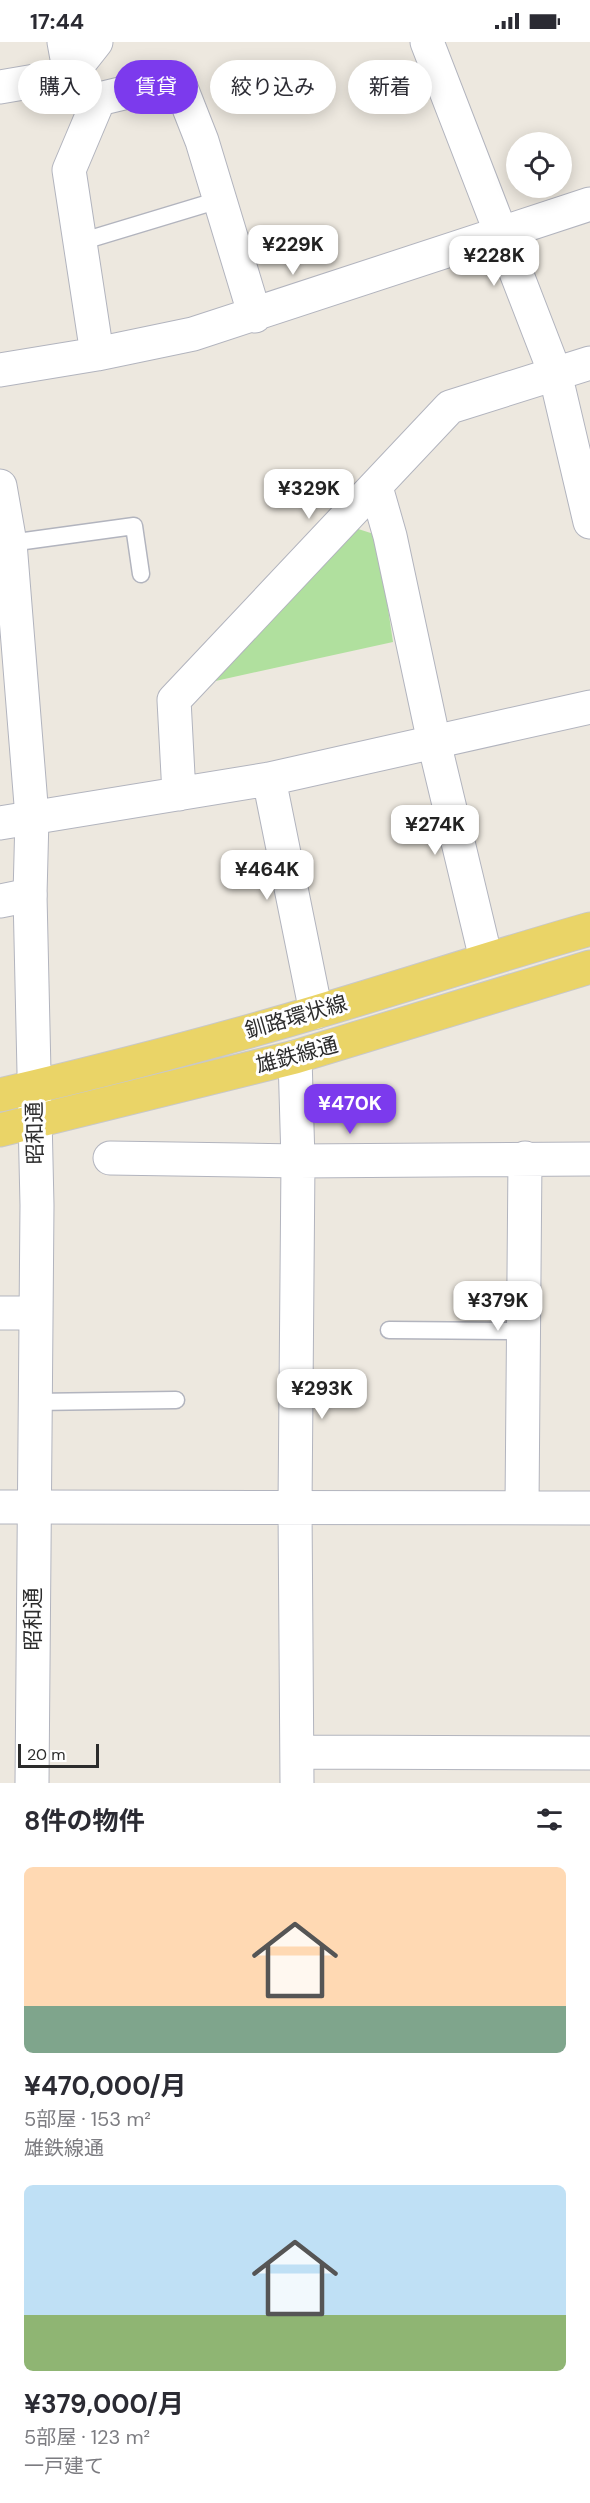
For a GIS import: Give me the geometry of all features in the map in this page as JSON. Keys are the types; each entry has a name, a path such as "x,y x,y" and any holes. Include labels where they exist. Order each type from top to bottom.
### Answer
{"main road":[{"name":"釧路環状線","path":"0,1095 128,1065 316,1012 486,959 590,930"},
{"name":"雄鉄線通","path":"0,1130 296,1057 590,967"}],"street":[{"path":"64,42 67,60"},
{"path":"82,60 96,42"},
{"path":"427,42 555,374 590,522"},
{"path":"97,354 69,170 99,99 178,80 202,141 255,316"},
{"path":"0,87 18,84"},
{"path":"0,370 97,354 194,334 255,316 590,204"},
{"path":"179,794 174,700 450,407 590,363"},
{"name":"昭和通","path":"0,486 10,543 32,818 15,898 35,1087 37,1205 32,1783"},
{"path":"376,486 390,536 434,742 486,959"},
{"path":"0,823 269,779 590,706"},
{"path":"269,779 316,1012"},
{"path":"296,1057 298,1161 295,1507 297,1768 590,1753"},
{"path":"110,1158 298,1161 590,1159"},
{"path":"522,1506 525,1158"},
{"path":"0,1313 35,1313"},
{"path":"0,1507 522,1506 590,1508"}],"lane":[{"path":"80,242 219,200"},
{"path":"10,543 134,526 141,574"},
{"path":"389,1330 523,1331"},
{"path":"34,1402 176,1400"}],"green space":[{"path":"355,528 377,535 393,642 211,682"}]}
